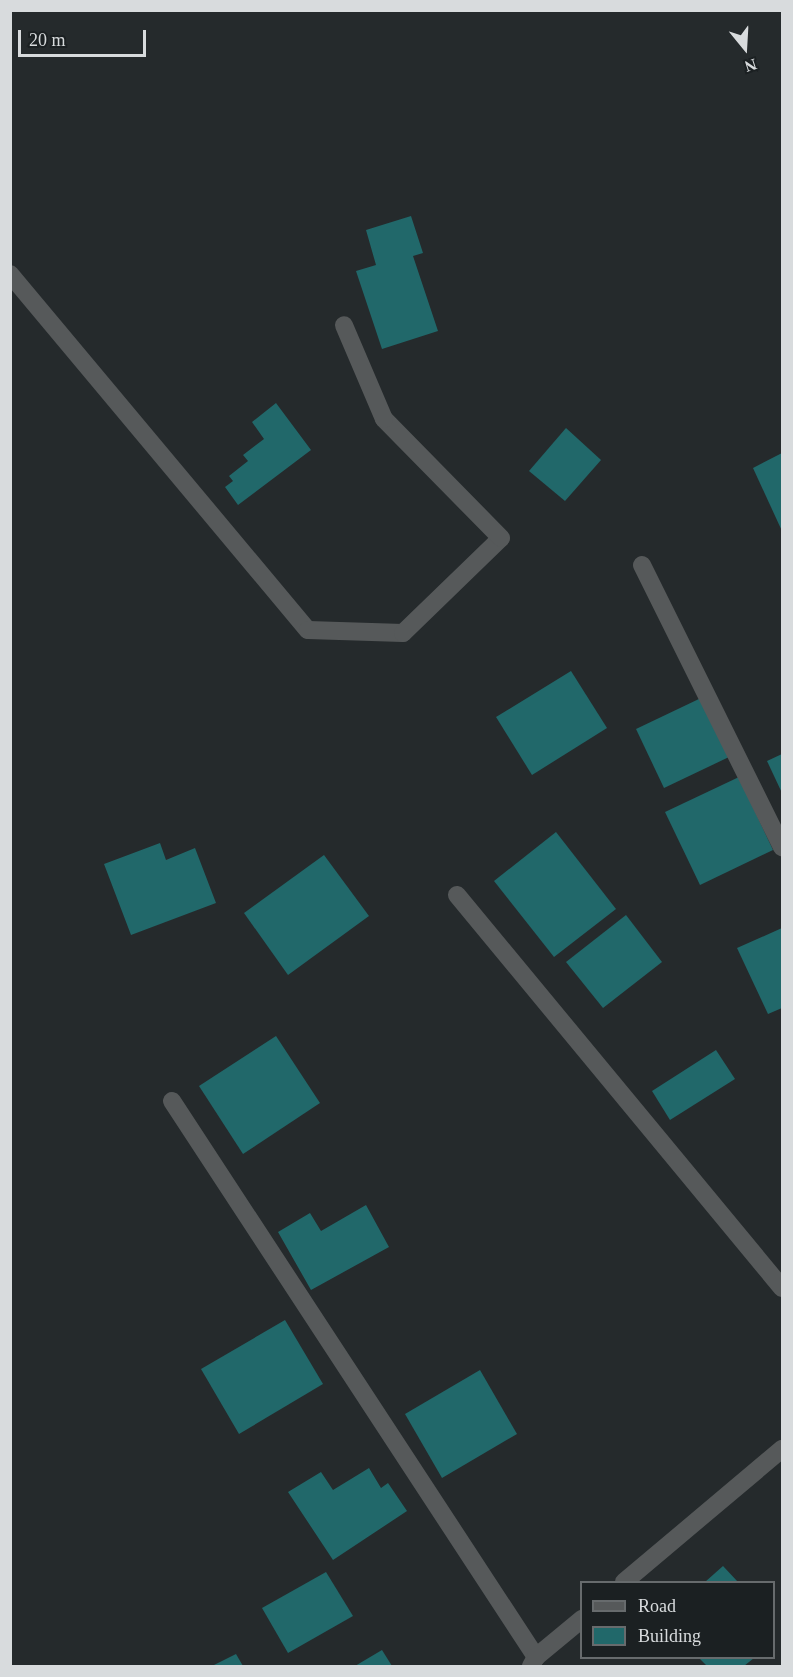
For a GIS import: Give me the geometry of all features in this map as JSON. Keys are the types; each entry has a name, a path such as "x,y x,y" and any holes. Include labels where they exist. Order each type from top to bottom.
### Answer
{"street":[{"path":"10,274 308,630 404,633 501,538 384,419 344,325"},
{"path":"642,566 783,847"},
{"path":"457,895 783,1288"},
{"path":"172,1101 534,1662 580,1621"},
{"path":"625,1581 783,1449"}],"building":[{"path":"411,216 423,253 413,256 438,331 382,349 356,271 376,265 366,230"},
{"path":"276,403 311,450 238,505 225,487 233,481 229,476 248,461 243,455 264,439 252,422"},
{"path":"566,428 601,460 565,501 529,471"},
{"path":"782,453 782,531 753,468"},
{"path":"571,671 607,728 532,775 496,717"},
{"path":"701,698 729,757 664,788 636,729"},
{"path":"782,754 782,793 767,761"},
{"path":"739,777 773,850 700,885 665,812"},
{"path":"556,832 616,909 554,957 494,881"},
{"path":"160,843 166,860 195,848 216,903 131,935 104,864"},
{"path":"324,855 369,916 288,975 244,913"},
{"path":"626,915 662,962 603,1008 566,962"},
{"path":"782,928 782,1008 768,1014 737,948"},
{"path":"276,1036 320,1103 243,1154 199,1086"},
{"path":"716,1050 735,1079 670,1120 652,1091"},
{"path":"366,1205 389,1247 311,1290 278,1232 310,1213 321,1231"},
{"path":"285,1320 323,1384 239,1434 201,1369"},
{"path":"480,1370 517,1434 442,1478 405,1414"},
{"path":"369,1468 381,1488 388,1483 407,1511 333,1560 288,1492 321,1472 333,1490"},
{"path":"723,1566 737,1581 706,1581"},
{"path":"326,1572 353,1616 288,1653 262,1608"},
{"path":"382,1650 392,1666 355,1666"},
{"path":"236,1654 243,1666 212,1666"},
{"path":"700,1659 753,1659 744,1666 707,1666"}]}
